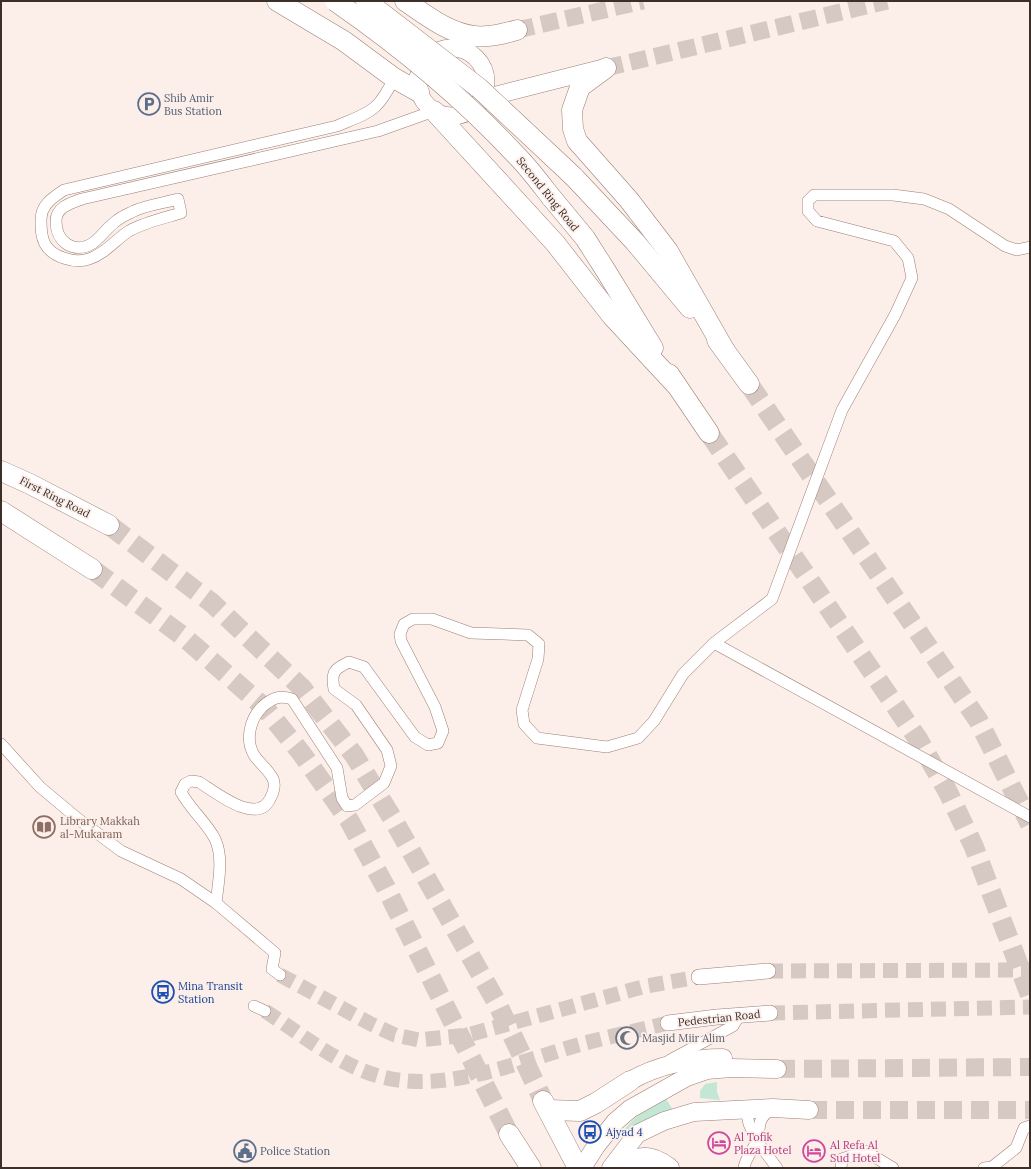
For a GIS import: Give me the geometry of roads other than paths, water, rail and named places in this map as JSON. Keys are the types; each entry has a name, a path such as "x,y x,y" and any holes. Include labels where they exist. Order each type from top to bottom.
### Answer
{"highway":[{"path":"277,1 344,41 394,78 419,92"},
{"name":"Second Ring Road","path":"335,1 391,41 460,101 516,155 584,238 606,270 676,386 709,433"},
{"path":"366,1 479,88 574,177 635,242 725,351 749,384"},
{"path":"405,1 444,27 474,36 490,36 517,30"},
{"path":"606,68 580,87 572,110 573,129 577,141 630,200 668,251 725,351"},
{"path":"434,111 555,243 612,316 676,386"},
{"name":"First Ring Road","path":"1,471 30,484 109,525"},
{"path":"1,511 92,569"},
{"path":"578,1168 545,1104 580,1111 596,1103 630,1081 658,1069 686,1061 719,1058 757,1059 777,1069 731,1068 707,1070 687,1077 627,1111 610,1128 582,1168"},
{"path":"611,1168 637,1134 664,1121 694,1112 773,1108 809,1110"},
{"path":"509,1134 531,1168"},
{"path":"618,1168 630,1160 648,1157 660,1162 668,1168"}],"main road":[{"path":"461,49 517,30"},
{"path":"450,48 461,49 470,53 478,60 486,79 485,90 481,99 474,107 465,113 450,115 434,111 419,92 419,72 424,62 431,55 440,50 450,48"},
{"path":"481,99 606,68"},
{"path":"699,977 768,971"},
{"name":"Pedestrian Road","path":"668,1023 736,1015 770,1013"}],"street":[{"path":"394,78 384,99 372,111 338,126 64,190 47,202 41,215 41,229 45,245 57,256 75,260 88,260 104,252 129,232 150,222 181,213 178,199 135,210 116,221 92,243 81,246 70,246 60,239 56,228 56,216 63,207 82,199 378,131 434,111"},
{"path":"216,903 219,870 218,850 215,839 181,792 185,784 191,781 199,782 243,809 258,809 268,804 274,793 274,779 254,755 249,743 250,730 257,713 271,699 281,696 292,699 337,768 342,798 347,806 355,805 384,783 391,766 387,750 356,705 334,688 332,677 337,668 350,662 364,667 416,737 428,745 438,743 443,731 435,707 401,641 400,634 404,624 413,619 432,619 471,633 528,635 539,644 538,659 522,710 524,724 537,738 608,747 638,738 654,721 683,674 714,643 772,599 842,410 895,315 912,278 908,258 894,241 816,220 808,211 808,201 814,195 893,195 924,199 948,209 1005,246 1017,250 1030,247"},
{"path":"714,643 1030,816"},
{"path":"1,744 40,787 77,818 121,851 181,879 216,903 275,953 276,972"},
{"path":"254,1006 265,1011"},
{"path":"658,1069 674,1057 732,1026 736,1021 736,1015"},
{"path":"744,1168 757,1141 758,1124 764,1114 773,1108"},
{"path":"746,1109 749,1124 757,1141 777,1168"},
{"path":"984,1168 992,1167 1016,1148 1024,1128 1030,1126"},
{"path":"841,1168 842,1159 865,1151 893,1168"}],"tunnel":[{"path":"517,30 643,1"},
{"path":"606,68 887,1"},
{"path":"749,384 978,720 1030,824"},
{"path":"709,433 918,739 948,792 974,847 1030,995"},
{"path":"109,525 212,603 302,688 354,755 394,821 497,1003 542,1098"},
{"path":"92,569 184,637 265,708 302,754 349,820 386,888 509,1134"},
{"path":"768,971 1030,970"},
{"path":"280,975 371,1024 395,1035 419,1040 468,1035 646,986 699,977"},
{"path":"770,1013 1030,1007"},
{"path":"265,1011 318,1047 361,1070 375,1075 401,1080 428,1081 454,1079 481,1074 585,1043 668,1023"},
{"path":"777,1069 1030,1067"},
{"path":"809,1110 1030,1110"}],"place":[{"name":"Shib Amir Bus Station","path":"149,104"},
{"name":"Library Makkah al-Mukaram","path":"44,827"},
{"name":"Mina Transit Station","path":"163,992"},
{"name":"Masjid Miir Alim","path":"627,1038"},
{"name":"Ajyad 4","path":"590,1132"},
{"name":"Al Tofik Plaza Hotel","path":"719,1143"},
{"name":"Police Station","path":"245,1151"},
{"name":"Al Refa Al Sud Hotel","path":"814,1151"}]}
